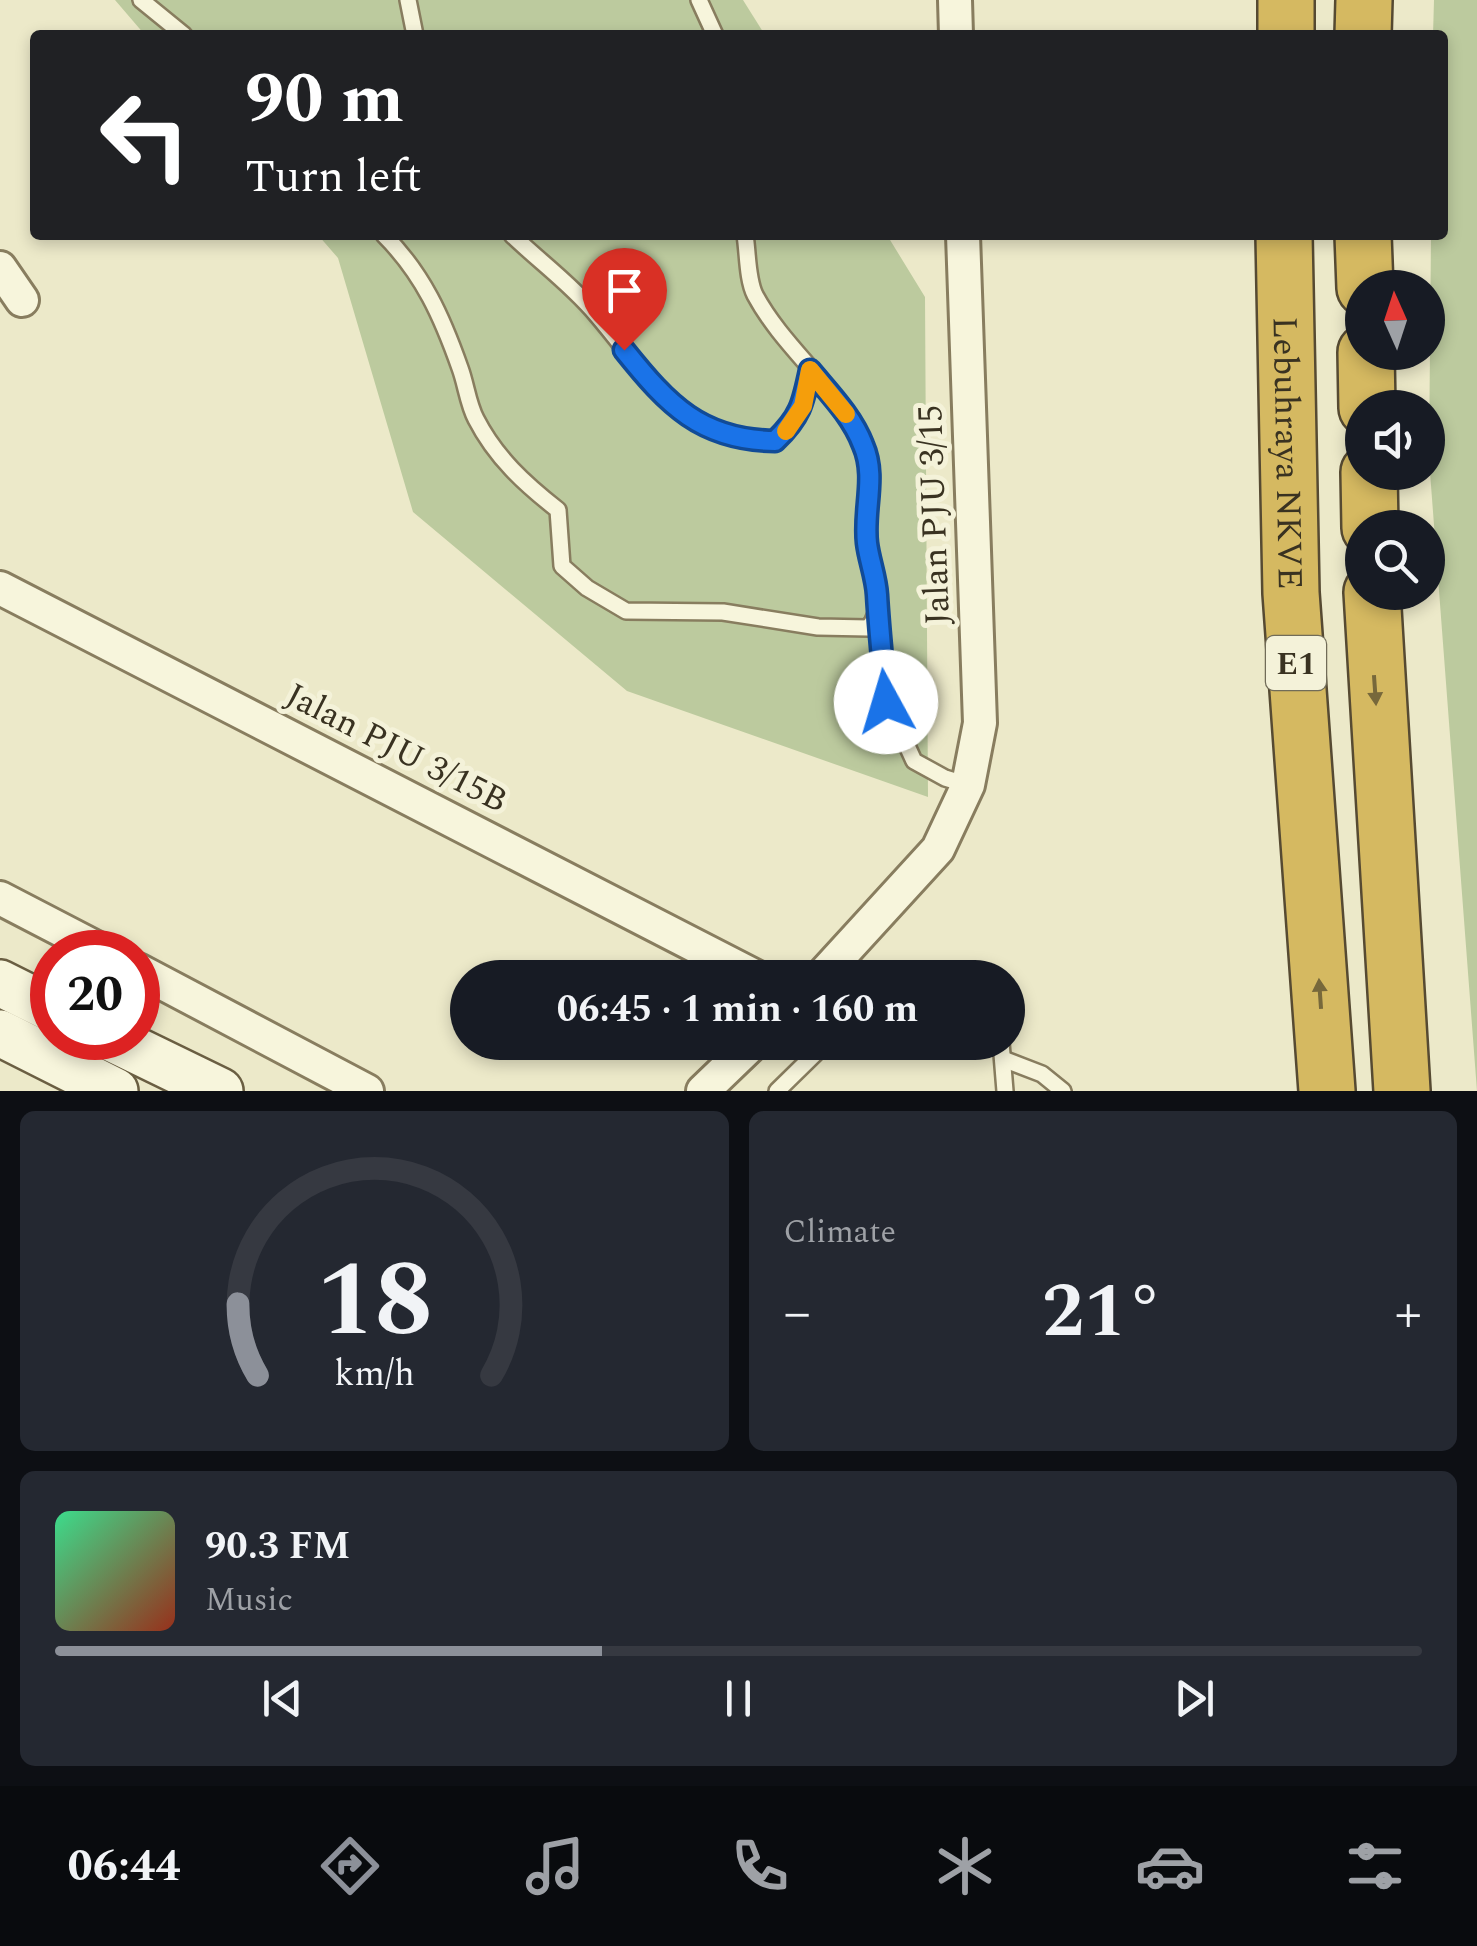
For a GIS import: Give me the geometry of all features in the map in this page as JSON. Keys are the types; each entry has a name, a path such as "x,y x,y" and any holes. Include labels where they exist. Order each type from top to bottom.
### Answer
{"highway":[{"path":"1286,0 1286,30"},
{"path":"1363,30 1364,0"},
{"name":"Lebuhraya NKVE","path":"1284,240 1291,592 1328,1091"},
{"path":"1363,240 1364,270"},
{"name":"E1","path":"1373,610 1402,1091"}],"main road":[{"path":"0,983 30,997"},
{"path":"0,1033 115,1091"},
{"path":"156,1060 220,1091"}],"street":[{"path":"955,0 956,30"},
{"name":"Jalan PJU 3/15","path":"836,960 938,849 968,785 980,722 963,240"},
{"path":"0,268 22,300"},
{"name":"Jalan PJU 3/15B","path":"0,588 723,960"},
{"path":"0,898 62,930"},
{"path":"160,982 367,1091"},
{"path":"703,1091 735,1060"}],"lane":[{"path":"141,0 178,30"},
{"path":"408,0 415,30"},
{"path":"699,0 713,30"},
{"path":"389,240 408,258 437,305 473,414 491,446 522,482 558,510 562,566 587,588 626,611 723,612 818,627 868,628 876,619"},
{"path":"517,240 596,313 681,414 721,435 775,441 794,423 803,406 810,370"},
{"path":"746,240 753,292 845,412 864,446 872,483 865,509 867,546 877,595 876,619 886,702 914,760 945,778 968,785"},
{"path":"777,1091 809,1060"},
{"path":"1003,1060 1005,1091"},
{"path":"1018,1060 1063,1091"}],"green space":[{"path":"115,0 743,0 762,30 141,30"},
{"path":"1434,0 1477,0 1477,1091 1440,610 1445,610 1445,510 1433,510 1431,490 1445,490 1445,390 1430,390 1430,370 1445,370 1445,270 1431,270 1431,240 1448,240 1448,30 1433,30"},
{"path":"322,240 890,240 925,297 928,797 627,691 413,512 338,258"}],"slow traffic":[{"path":"786,431 803,406 810,370 846,414"}],"route":[{"path":"624,350 681,414 721,435 775,441 794,423 803,406 810,370 845,412 864,446 872,483 865,509 867,546 877,595 876,619 886,702"}]}
